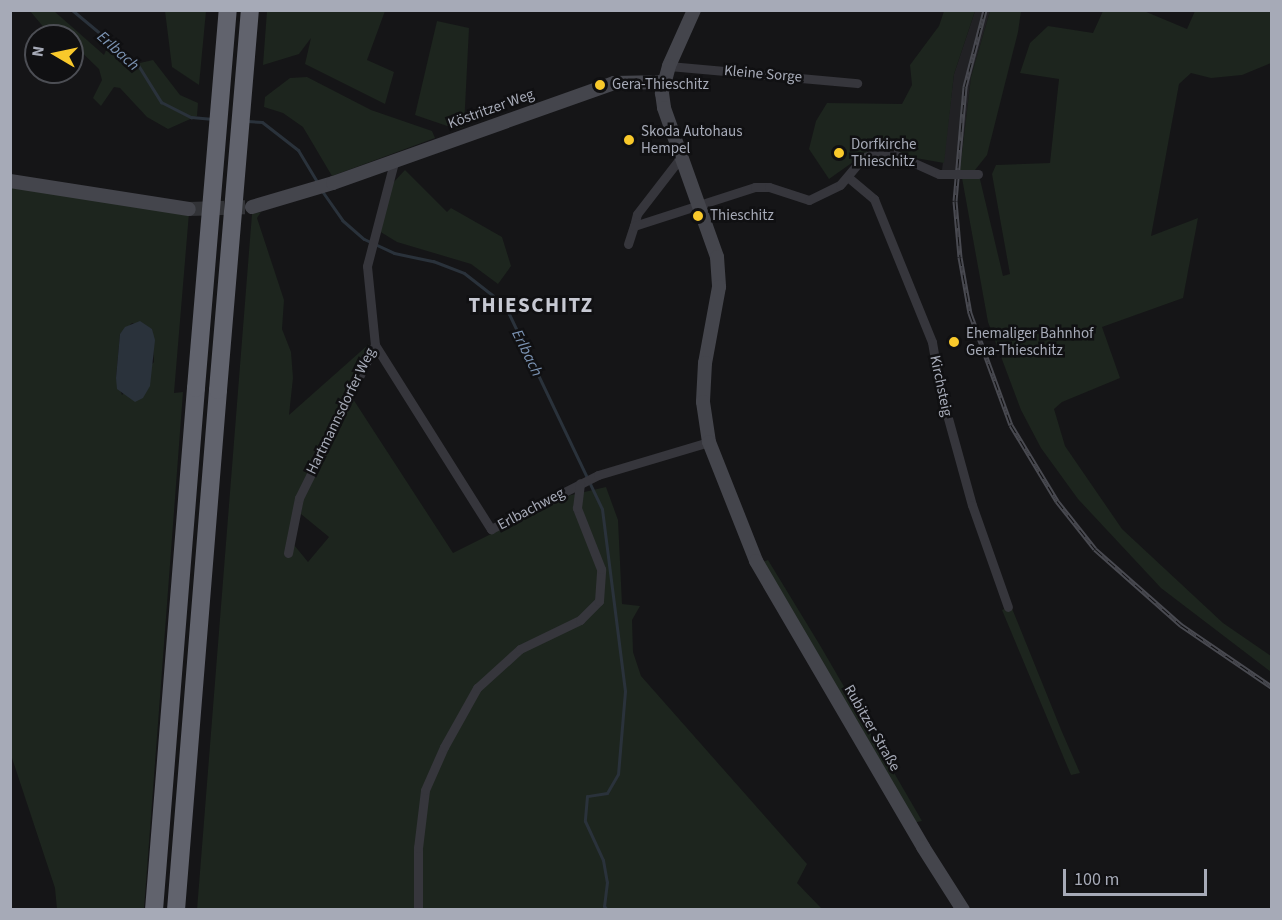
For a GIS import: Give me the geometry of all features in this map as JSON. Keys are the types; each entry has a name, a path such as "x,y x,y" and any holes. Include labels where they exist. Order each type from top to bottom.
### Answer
{"highway":[{"path":"154,909 228,10"},
{"path":"176,909 250,10"}],"main road":[{"path":"663,82 693,10"},
{"name":"Rubitzer Straße","path":"663,82 664,108 718,267 719,287 705,363 703,402 709,442 756,561 923,847 963,909"},
{"name":"Köstritzer Weg","path":"252,207 333,183 614,83 663,82"},
{"path":"10,181 189,209"}],"street":[{"name":"Kleine Sorge","path":"669,66 857,83"},
{"path":"634,226 696,203 755,188 769,187 809,200 849,178 863,158 877,152 892,153 939,174 978,174"},
{"path":"628,244 637,214 681,157"},
{"name":"Hartmannsdorfer Weg","path":"288,553 299,498 375,345 367,266 394,162"},
{"name":"Kirchsteig","path":"849,178 874,199 932,342 940,389 972,505 1008,607"},
{"name":"Erlbachweg","path":"375,345 491,529 598,475 709,442"},
{"path":"418,909 418,848 425,790 444,747 477,688 520,649 580,620 599,601 601,569 577,508 582,482"}],"shaded area":[{"path":"30,11 54,11 69,24 41,24"},
{"path":"165,11 206,11 199,85 172,67"},
{"path":"267,11 385,11 367,60 394,72 385,104 305,64 311,38 299,54 263,65"},
{"path":"944,11 975,11 954,74 944,163 870,150 829,179 809,149 816,121 827,103 902,104 912,85 910,65 939,26"},
{"path":"975,11 990,11 971,77 960,170 942,170 954,74"},
{"path":"990,11 1021,11 1018,32 987,155 975,170 960,170 971,77"},
{"path":"1103,11 1144,11 1187,29 1195,11 1271,11 1271,63 1242,75 1211,78 1191,73 1179,84 1151,236 1198,218 1183,298 1102,327 1120,378 1062,402 1054,409 1065,446 1122,529 1223,623 1271,656 1271,672 1161,588 1078,499 1041,448 1021,410 988,322 962,178 979,175 1003,276 1010,274 992,174 996,165 1050,163 1059,79 1020,73 1030,43 1048,26 1093,33"},
{"path":"437,21 469,28 464,127 456,129 415,115"},
{"path":"84,37 104,55 107,48 131,65 153,60 180,95 198,103 197,116 168,129 147,117 120,88 114,87 101,106 93,98 102,80 99,69 84,55"},
{"path":"307,77 371,110 432,131 435,138 332,176 303,127 283,113 264,107 265,97 290,78"},
{"path":"405,170 447,212 451,208 502,237 511,266 498,284 471,264 397,242 379,231 391,185"},
{"path":"10,187 189,213 174,393 183,392 144,909 57,909 55,888 11,755","holes":["132,323 152,329 154,362 122,395 116,378 120,334"]},
{"path":"261,212 257,218 284,300 282,329 291,352 293,378 289,415 369,344 296,498 294,545 308,562 329,537 301,514 303,500 353,399 453,553 567,496 606,487 618,520 622,604 640,606 632,620 633,652 641,676 807,864 797,883 822,909 197,910 252,214"},
{"path":"140,321 152,329 155,340 150,386 143,398 135,402 117,389 116,378 120,334 125,327"},
{"path":"768,560 922,821 903,825 752,566"},
{"path":"1011,606 1080,773 1071,775 1002,610"}],"waterway":[{"name":"Erlbach","path":"72,10 138,65 161,102 191,117 213,119"},
{"name":"Erlbach","path":"247,121 262,122 298,150 317,182"},
{"name":"Erlbach","path":"322,191 342,220 364,239 394,253 433,261 464,273 493,296 509,314 602,509 625,691 618,774 607,793 587,796 585,821 603,860 607,882 604,906 607,910"}],"tunnel":[{"path":"189,209 252,207"}],"railway":[{"path":"985,10 965,87 955,201 960,257 970,313 1011,425 1057,501 1095,549 1181,625 1272,687"}],"place":[{"name":"Gera-Thieschitz","path":"600,85"},
{"name":"Skoda Autohaus Hempel","path":"629,140"},
{"name":"Dorfkirche Thieschitz","path":"839,153"},
{"name":"Thieschitz","path":"698,216"},
{"name":"Ehemaliger Bahnhof Gera-Thieschitz","path":"954,342"}],"district":[{"name":"THIESCHITZ","path":"531,305"}]}
